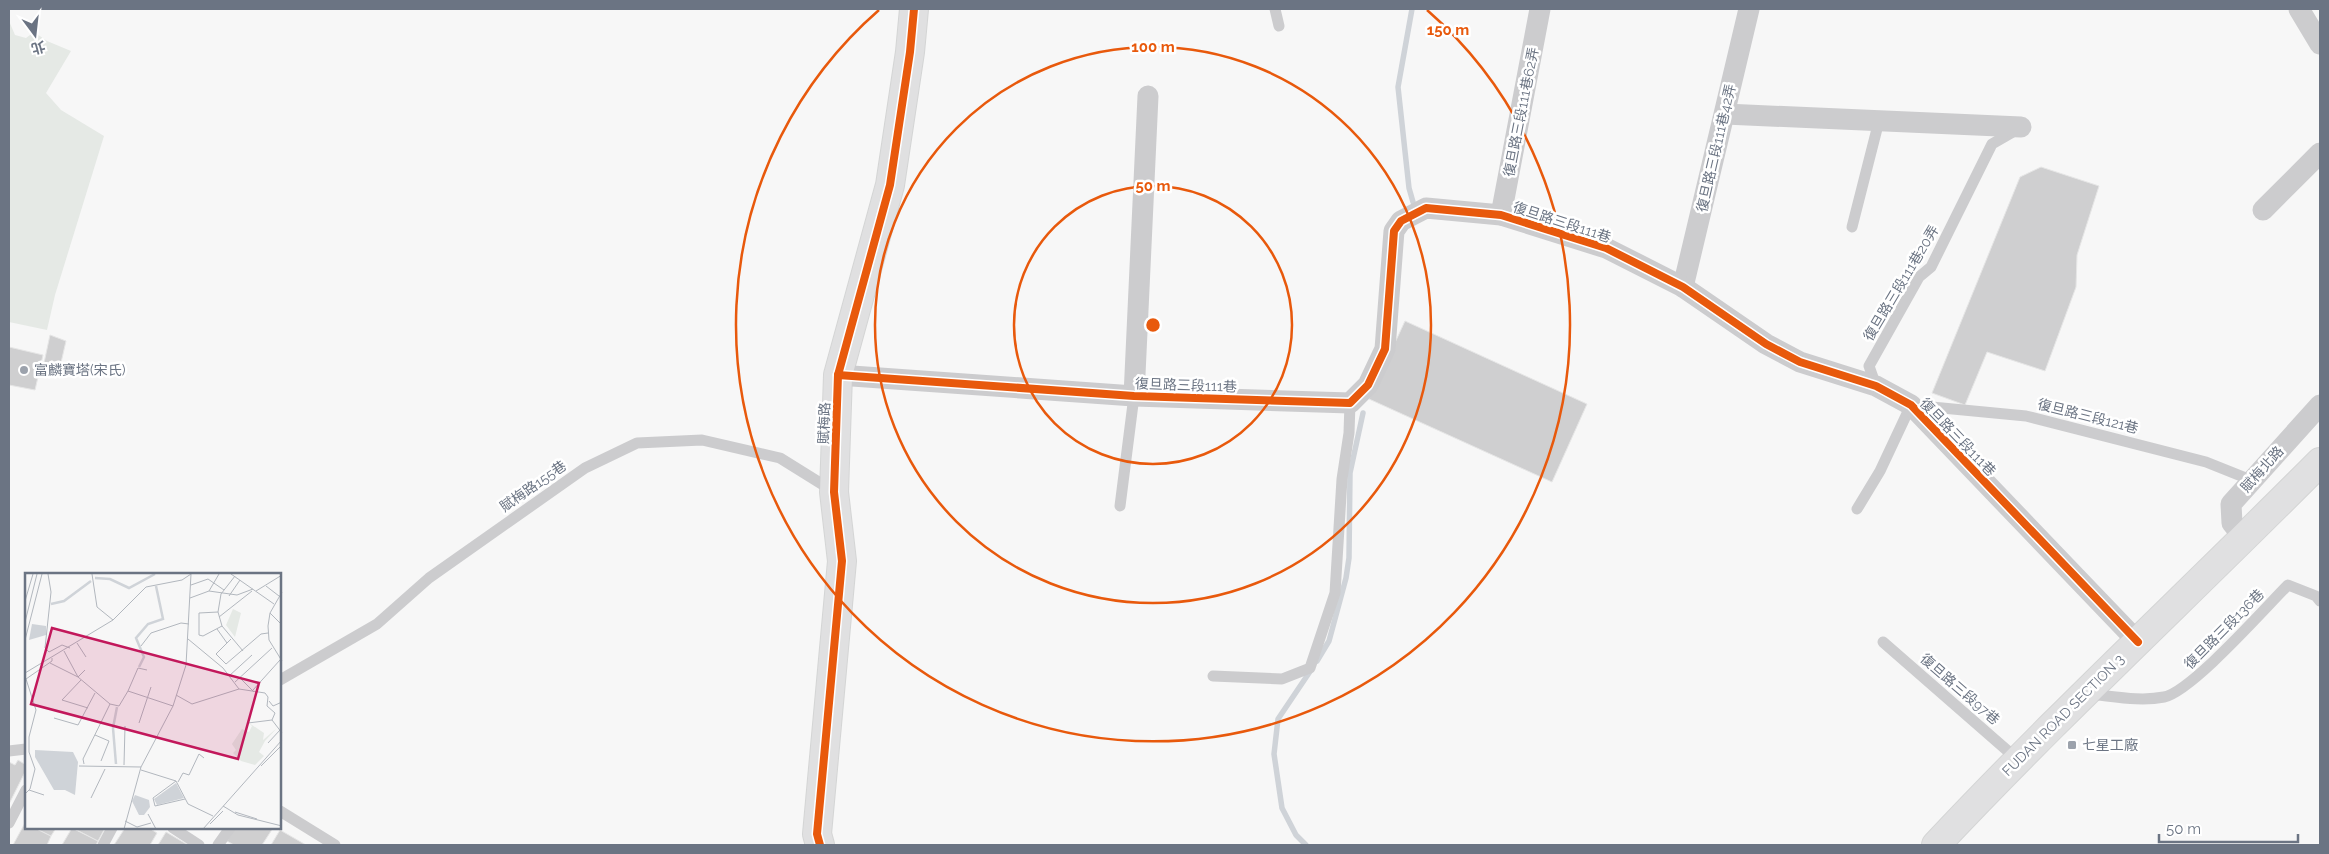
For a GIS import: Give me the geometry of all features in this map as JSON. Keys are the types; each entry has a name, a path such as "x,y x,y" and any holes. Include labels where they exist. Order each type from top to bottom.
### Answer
{"street":[{"name":"賦梅路","path":"820,845 817,834 842,561 834,492 838,375 890,185 910,52 914,9"},
{"name":"復旦路三段111巷62弄","path":"1502,215 1540,9"},
{"name":"復旦路三段111巷42弄","path":"1683,287 1749,9"},
{"path":"2299,9 2320,44"},
{"path":"1134,396 1148,96"},
{"path":"1725,114 2021,127"},
{"path":"2263,210 2320,153"},
{"name":"復旦路三段111巷","path":"838,375 1134,396 1350,403 1368,385 1385,348 1394,231 1401,221 1426,208 1502,215 1606,248 1683,287 1766,344 1800,362 1876,386 1911,405 2138,642"},
{"name":"賦梅北路","path":"2244,538 2232,523 2231,504 2320,406"},
{"name":"FUDAN ROAD SECTION 3","path":"1936,845 2017,758 2138,642 2320,462"}],"lane":[{"path":"1275,9 1278,26"},
{"path":"1852,227 1879,121"},
{"name":"復旦路三段111巷20弄","path":"1876,386 1869,366 1919,277 1931,267 1992,144 2021,127"},
{"path":"1120,506 1134,396"},
{"path":"1213,676 1282,679 1310,668 1335,592 1342,479 1349,433 1350,403"},
{"path":"1857,508 1880,472 1911,405"},
{"name":"復旦路三段121巷","path":"1911,405 2026,416 2206,462 2251,480"},
{"name":"賦梅路155巷","path":"281,679 376,624 429,578 585,468 637,443 702,440 780,458 834,492"},
{"name":"復旦路三段136巷","path":"2084,693 2150,699 2167,696 2190,684 2288,585 2316,596 2320,600"},
{"name":"復旦路三段97巷","path":"1883,642 2017,758"},
{"path":"9,752 25,750"},
{"path":"9,823 25,792"},
{"path":"281,811 331,844"},
{"path":"103,845 111,829"},
{"path":"175,829 199,845"},
{"path":"218,845 229,829"}],"shaded area":[{"path":"9,21 15,35 26,38 34,32 47,41 71,51 46,93 61,110 104,136 55,295 47,330 9,322"}],"building":[{"path":"2041,167 2099,186 2077,255 2076,287 2045,371 1987,352 1965,405 1932,393 2020,177"},
{"path":"1405,321 1587,404 1552,482 1369,399"},
{"path":"50,335 66,341 60,367 44,363"},
{"name":"富麟寶塔(宋氏)","path":"9,347 43,355 35,390 9,385"},
{"path":"18,760 25,764 25,772 9,804 9,762 15,765"},
{"path":"25,823 25,829 37,829 51,836 47,845 13,845"},
{"path":"37,829 55,829 51,836"},
{"path":"71,829 98,841 96,845 62,845"},
{"path":"75,829 104,829 98,841"},
{"path":"124,829 151,829 157,833 150,845 114,845"},
{"path":"234,829 272,829 262,845 234,845 227,841"},
{"path":"280,830 306,845 271,845"},
{"path":"166,832 188,845 158,845"}],"waterway":[{"path":"1412,9 1398,87 1409,188 1413,202"},
{"path":"1317,661 1329,641 1346,578 1349,558 1350,473 1363,413"},
{"path":"1306,845 1296,835 1282,808 1274,754 1278,719 1311,670"}],"cycle path":[{"path":"820,845 817,834 842,561 834,492 838,375 890,185 910,52 914,9"},
{"path":"838,375 1134,396 1350,403 1368,385 1385,349 1394,231 1401,221 1426,208 1501,215 1606,248 1683,287 1766,344 1800,362 1876,386 1911,405 2138,642"}],"place":[{"name":"富麟寶塔(宋氏)","path":"24,370"},
{"name":"七星工廠","path":"2072,745"}]}
